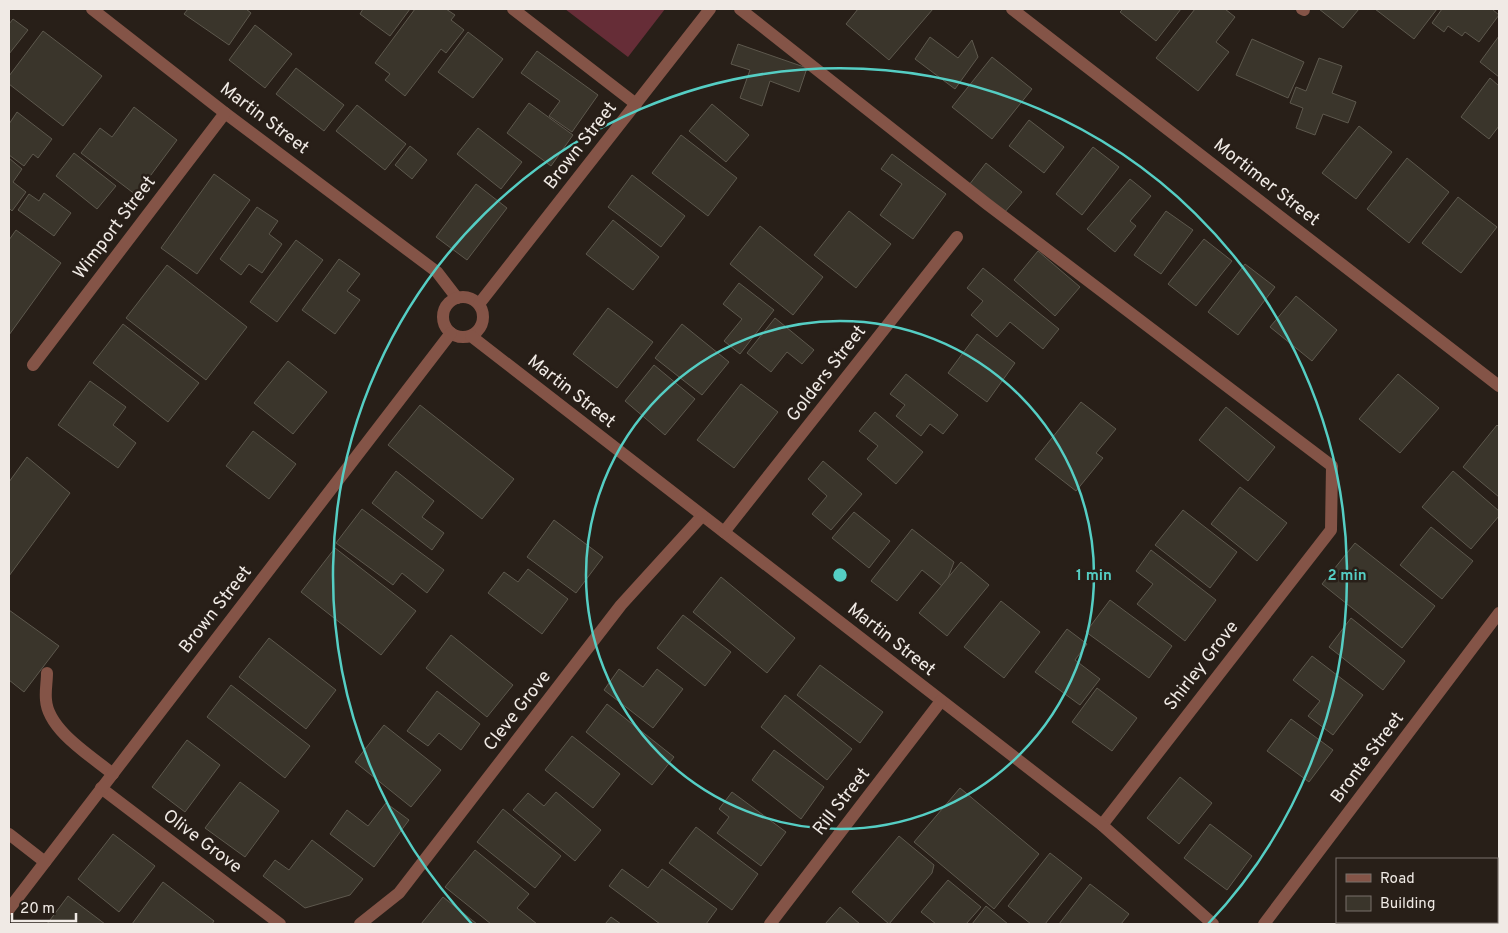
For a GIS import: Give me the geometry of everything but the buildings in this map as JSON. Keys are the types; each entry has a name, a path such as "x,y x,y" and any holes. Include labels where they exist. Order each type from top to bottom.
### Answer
{"street":[{"name":"Martin Street","path":"92,9 436,272 457,298"},
{"path":"512,9 636,104"},
{"name":"Brown Street","path":"479,304 710,9"},
{"name":"Shirley Grove","path":"740,9 987,204 1332,466 1331,530 1102,825"},
{"name":"Mortimer Street","path":"1012,9 1499,386"},
{"name":"Wimport Street","path":"33,365 226,113"},
{"name":"Golders Street","path":"724,532 957,238"},
{"path":"457,298 469,298 479,304 483,315 476,332 470,336 464,337 451,333 444,323 444,311 447,305 457,298"},
{"name":"Brown Street","path":"9,909 451,333"},
{"name":"Martin Street","path":"470,336 1102,825 1213,924"},
{"name":"Cleve Grove","path":"360,924 399,893 621,605 702,516"},
{"name":"Bronte Street","path":"1264,924 1499,613"},
{"path":"48,673 46,702 52,719 72,742 113,774"},
{"name":"Rill Street","path":"770,924 941,700"},
{"name":"Olive Grove","path":"101,788 280,924"},
{"path":"9,834 45,862"}],"shaded area":[{"path":"565,9 665,9 628,57"}]}
